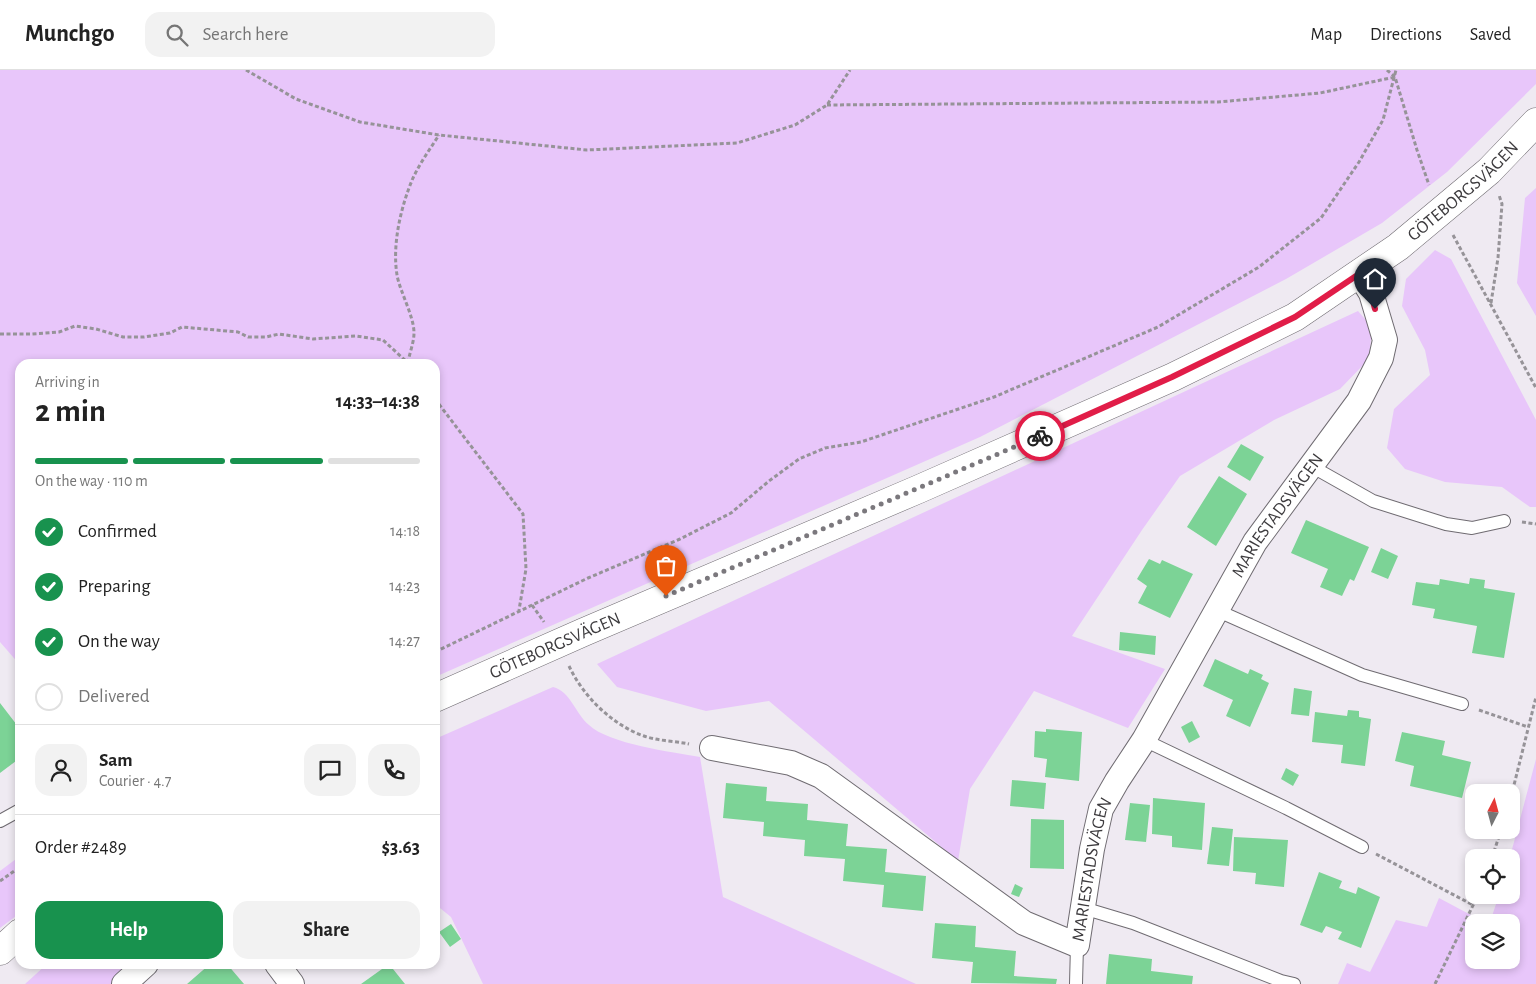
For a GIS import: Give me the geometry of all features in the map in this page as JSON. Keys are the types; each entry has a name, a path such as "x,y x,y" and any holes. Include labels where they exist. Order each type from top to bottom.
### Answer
{"street":[{"name":"GÖTEBORGSVÄGEN","path":"440,696 919,489 1172,377 1295,317 1405,241 1492,167 1536,122"},
{"name":"MARIESTADSVÄGEN","path":"712,748 791,763 821,776 1024,923 1077,945 1092,848 1101,809 1144,740 1256,542 1359,401 1381,358 1385,340 1371,293 1359,274"},
{"path":"0,951 15,938"},
{"path":"124,984 140,969"},
{"path":"281,969 292,984"}],"lane":[{"path":"1310,466 1373,501 1446,524 1472,528 1504,521"},
{"path":"1216,610 1362,675 1462,704"},
{"path":"1144,740 1286,808 1362,847"},
{"path":"0,821 15,813"},
{"path":"1083,908 1133,923 1281,981 1294,984"},
{"path":"1076,984 1077,945"}],"path":[{"path":"246,70 296,99 360,122 439,135 587,150 737,143 794,125 827,105 850,70"},
{"path":"1387,70 1395,77 1429,184"},
{"path":"440,650 588,578 680,539 731,512 799,459 825,448 861,442 994,398 1158,327 1259,267 1321,218 1359,162 1383,120 1396,70"},
{"path":"827,105 1218,102 1320,93 1395,77"},
{"path":"409,359 414,333 406,299 397,276 398,228 414,176 439,135"},
{"path":"1491,303 1498,258 1502,204 1492,167"},
{"path":"1453,234 1536,388"},
{"path":"0,334 59,332 76,326 96,328 123,337 144,337 170,333 182,327 238,332 248,337 266,337 278,334 313,340 356,336 383,340 404,359"},
{"path":"440,406 523,514 526,569 519,611"},
{"path":"532,605 559,643 574,676 589,697 616,722 644,736 712,748"},
{"path":"1514,784 1536,697"},
{"path":"1462,704 1528,727"},
{"path":"1362,847 1473,905 1435,984"},
{"path":"0,881 15,870"}],"shaded area":[{"path":"0,70 1536,70 1536,84 1447,172 1382,223 1286,279 980,437 440,675 440,359 15,359 15,659 0,642"},
{"path":"1536,188 1536,316 1517,283 1525,198"},
{"path":"1435,250 1451,259 1536,420 1536,507 1530,507 1502,487 1445,482 1405,469 1387,448 1394,409 1430,375 1425,350 1402,306 1406,279"},
{"path":"1358,311 1372,327 1369,359 1340,389 1274,420 1180,476 1072,636 1165,669 1128,728 1034,691 970,789 958,861 769,701 706,711 617,687 597,664"},
{"path":"553,687 569,698 584,720 598,732 626,742 658,750 700,757 723,897 916,984 483,984 451,917 440,908 440,737"},
{"path":"1536,759 1536,984 1338,984 1347,963 1370,972 1396,920 1427,927 1439,898 1469,914 1465,914 1465,969 1520,969 1520,914 1493,914 1496,904 1520,904 1520,849 1512,849 1515,839 1520,839 1520,819"},
{"path":"15,860 15,917 0,928 0,871"},
{"path":"42,969 129,969 113,984 25,984"}],"building":[{"path":"1241,444 1264,457 1250,481 1227,467"},
{"path":"1219,476 1247,494 1216,546 1187,527"},
{"path":"1306,520 1369,547 1354,581 1350,579 1342,596 1320,587 1328,569 1291,553"},
{"path":"1381,548 1398,556 1388,579 1371,572"},
{"path":"1149,559 1160,564 1162,560 1193,574 1170,618 1138,603 1147,586 1137,579"},
{"path":"1470,578 1485,580 1484,588 1515,593 1504,658 1472,653 1477,626 1433,618 1435,609 1412,605 1416,582 1439,585 1440,579 1469,584"},
{"path":"1120,632 1156,636 1155,655 1119,650"},
{"path":"1215,659 1248,674 1250,669 1263,675 1261,679 1269,683 1250,727 1226,716 1233,700 1203,686"},
{"path":"1294,688 1312,691 1309,716 1291,714"},
{"path":"0,703 15,722 15,762 0,773"},
{"path":"1348,710 1359,711 1359,717 1371,719 1365,766 1341,763 1343,745 1312,742 1315,712 1347,716"},
{"path":"1192,721 1200,737 1189,743 1181,727"},
{"path":"1046,729 1082,732 1079,781 1045,777 1047,759 1034,757 1035,731 1046,732"},
{"path":"1402,732 1445,741 1442,755 1471,762 1462,798 1410,786 1414,766 1395,761"},
{"path":"1286,768 1299,775 1293,786 1281,779"},
{"path":"1012,780 1046,783 1044,809 1010,806"},
{"path":"726,783 767,787 766,801 808,804 807,820 848,824 846,846 887,849 885,872 926,876 923,911 882,907 884,885 843,881 845,859 804,856 805,840 763,836 764,822 723,818"},
{"path":"1153,798 1205,803 1202,850 1172,847 1172,836 1152,834"},
{"path":"1130,803 1150,805 1146,842 1125,840"},
{"path":"1031,819 1064,820 1064,869 1030,868"},
{"path":"1212,827 1233,829 1229,866 1207,864"},
{"path":"1234,837 1288,840 1284,887 1255,884 1256,873 1233,871"},
{"path":"1319,872 1342,881 1339,888 1356,894 1358,887 1380,897 1361,948 1338,939 1342,932 1326,926 1322,933 1300,925"},
{"path":"1015,884 1023,888 1019,897 1011,894"},
{"path":"935,923 976,926 975,947 1016,951 1014,976 1057,979 1056,984 971,983 973,962 932,958"},
{"path":"451,924 461,939 450,947 440,931"},
{"path":"1109,954 1152,959 1151,971 1193,976 1192,984 1106,984"},
{"path":"204,969 231,969 244,984 187,984"},
{"path":"382,969 393,969 405,984 361,984"}],"way so far":[{"path":"666,596 1040,436"}],"route":[{"path":"1040,436 1172,377 1295,317 1359,274 1371,293 1375,309"}]}
